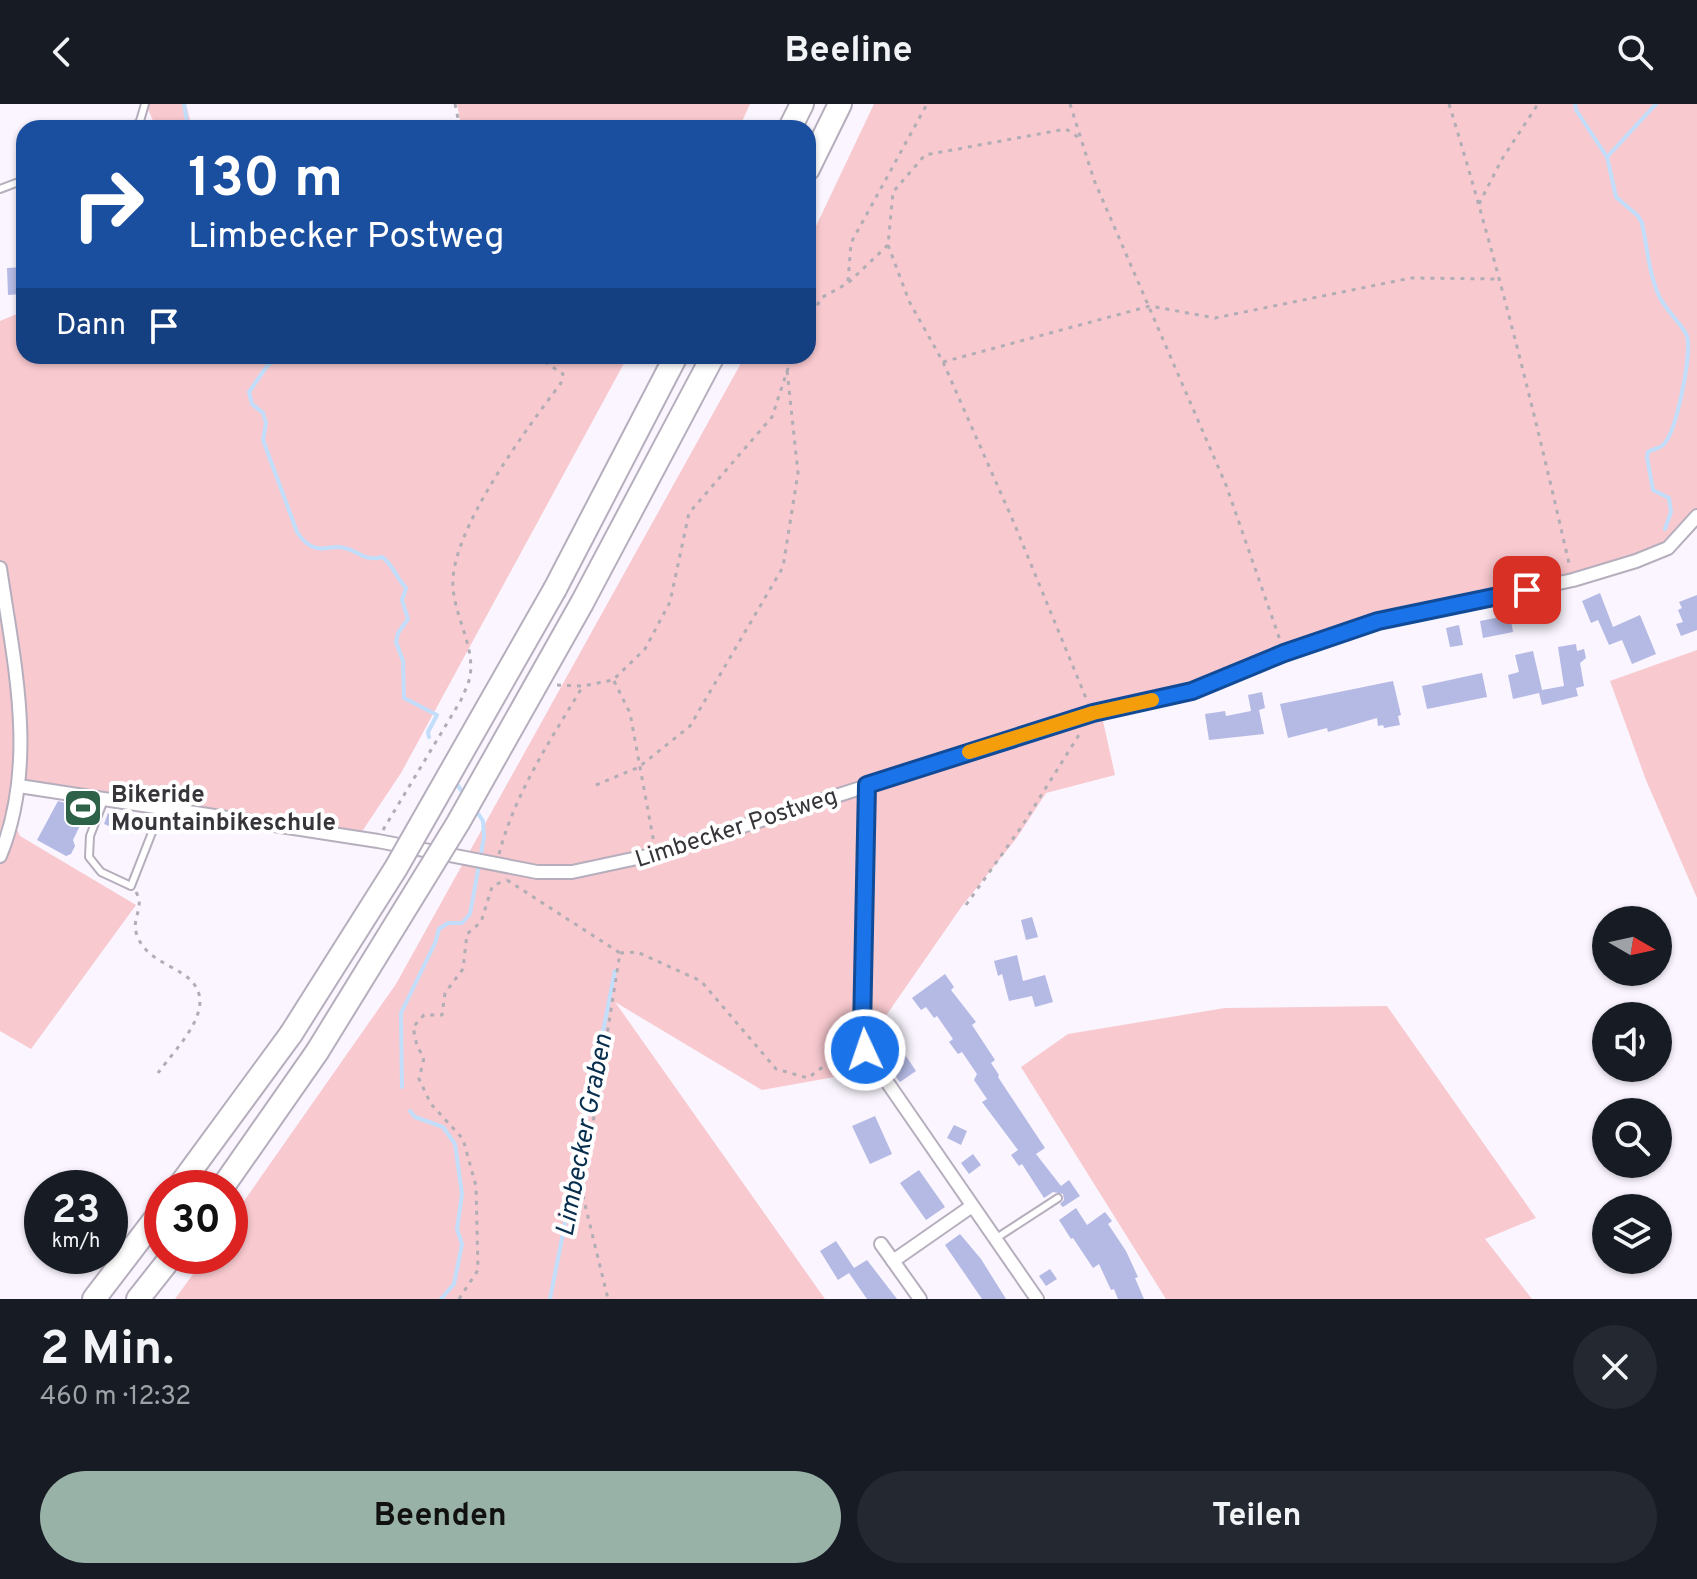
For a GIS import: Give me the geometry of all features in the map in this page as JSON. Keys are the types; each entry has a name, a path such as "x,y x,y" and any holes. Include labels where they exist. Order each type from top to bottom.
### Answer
{"highway":[{"path":"816,153 840,104"},
{"path":"191,1170 291,1034 396,868 555,589 672,364"},
{"path":"235,1170 317,1052 458,823 582,603 709,364"},
{"path":"94,1299 144,1234"},
{"path":"138,1299 158,1274"}],"street":[{"name":"Limbecker Postweg","path":"19,786 378,841 537,872 572,872 656,854 1093,713 1192,691 1284,653 1378,621 1573,580 1636,561 1668,548 1697,516"},
{"path":"0,568 21,712 19,786 14,815 0,856"},
{"path":"867,785 862,1029 865,1050 1037,1299"},
{"path":"893,1261 972,1206"},
{"path":"881,1244 920,1299"}],"lane":[{"path":"105,799 90,836 89,857 101,872 131,886 162,807"},
{"path":"995,1239 1058,1198"}],"path":[{"path":"848,283 851,243 927,104"},
{"path":"1070,104 1094,180 1226,485 1284,653"},
{"path":"1449,104 1479,204 1573,580"},
{"path":"1479,204 1502,159 1538,104"},
{"path":"966,905 1022,826 1093,713 943,362 909,301 888,245 893,192 925,155 1066,129 1081,139"},
{"path":"816,308 821,298 848,283 888,245"},
{"path":"943,362 1150,306 1215,318 1411,278 1497,279"},
{"path":"378,841 390,815 461,700 470,678 470,654 453,587 456,559 471,523 563,377 548,364"},
{"path":"553,685 583,686 613,680 645,649 670,602 689,513 772,417 787,366"},
{"path":"596,785 639,767 690,726 783,567 798,473 787,366"},
{"path":"470,678 481,681"},
{"path":"613,680 617,682 630,713 656,854"},
{"path":"491,864 536,766 583,686"},
{"path":"459,1299 478,1270 476,1186 463,1139 431,1104 419,1079 424,1058 417,1046 413,1027 424,1015 442,1015 445,993 463,969 467,934 481,922 492,887 506,879 620,953 637,952 701,981 776,1069 808,1078 836,1057 865,1050"},
{"path":"131,886 139,897 139,908 133,921 136,935 145,949 193,981 201,997 200,1009 192,1027 158,1073"},
{"path":"608,1299 582,1192 620,953"}],"shaded area":[{"path":"146,104 186,104 190,120 153,120"},
{"path":"457,104 750,104 743,120 460,120"},
{"path":"874,104 1697,104 1697,509 1666,547 1574,577 1378,611 1189,684 1099,703 1115,775 1046,793 1016,839 962,906 858,1056 868,1071 762,1090 615,1002 825,1299 175,1299 193,1274 248,1274 248,1195 396,984 741,364 816,364 816,226"},
{"path":"16,314 16,364 624,364 401,773 359,836 19,786 11,816 20,836 136,905 31,1049 0,1031 0,321"},
{"path":"1697,650 1697,898 1646,780 1610,681"},
{"path":"1387,1006 1536,1218 1485,1239 1532,1299 1166,1299 1021,1067 1068,1034 1225,1008"}],"building":[{"path":"16,267 16,294 8,295 7,268"},
{"path":"1600,593 1613,627 1640,615 1656,654 1632,664 1622,640 1609,645 1598,620 1591,623 1582,601"},
{"path":"1697,595 1697,630 1681,636 1676,624 1683,622 1678,610 1682,608 1679,602"},
{"path":"1510,615 1513,632 1483,638 1480,621"},
{"path":"1459,625 1463,645 1450,647 1446,628"},
{"path":"1576,644 1577,651 1584,649 1586,658 1580,663 1584,686 1576,688 1578,696 1542,705 1539,693 1513,699 1508,675 1519,672 1515,655 1533,651 1542,690 1564,686 1558,647"},
{"path":"1482,673 1487,697 1427,709 1422,686"},
{"path":"1393,681 1401,715 1398,716 1400,725 1384,728 1383,725 1378,726 1377,718 1328,732 1327,728 1288,738 1280,704"},
{"path":"1262,692 1265,708 1259,710 1264,734 1209,740 1205,714 1225,711 1226,716 1251,711 1248,695"},
{"path":"58,801 88,809 73,840 75,846 66,856 37,840"},
{"path":"108,813 120,818 116,829 104,824"},
{"path":"1032,917 1038,937 1026,940 1021,920"},
{"path":"1017,955 1023,981 1045,975 1053,1002 1035,1007 1032,996 1009,1001 1002,974 998,976 994,961"},
{"path":"945,974 954,987 951,990 976,1022 972,1025 995,1060 991,1063 998,1077 1045,1148 1036,1154 1061,1186 1069,1180 1080,1196 1063,1207 1060,1204 1064,1200 1063,1194 1053,1192 1044,1198 1022,1164 1019,1166 1011,1155 1018,1150 982,1102 987,1099 974,1080 977,1074 962,1052 958,1054 949,1042 953,1039 937,1016 934,1018 926,1007 921,1010 912,998"},
{"path":"900,1047 916,1071 900,1082 883,1060"},
{"path":"875,1116 892,1154 870,1164 852,1126"},
{"path":"954,1125 967,1131 961,1145 947,1138"},
{"path":"973,1154 981,1165 969,1174 961,1163"},
{"path":"919,1170 945,1207 926,1220 900,1183"},
{"path":"1076,1208 1087,1225 1105,1212 1112,1221 1108,1224 1126,1251 1144,1299 1118,1299 1099,1264 1093,1268 1071,1239 1059,1220"},
{"path":"960,1234 981,1259 1006,1299 982,1299 945,1245"},
{"path":"836,1241 854,1268 867,1260 897,1299 867,1299 849,1273 838,1280 820,1251"},
{"path":"1050,1269 1057,1279 1046,1286 1039,1276"}],"waterway":[{"path":"184,104 187,120"},
{"path":"1575,104 1607,157 1616,197 1642,223 1656,287 1662,301 1687,336 1685,374 1674,424 1664,444 1648,452 1647,457 1653,490 1669,498 1671,512 1665,529"},
{"path":"1607,157 1656,104"},
{"path":"269,364 249,392 252,404 263,413 266,423 263,440 297,532 305,542 321,549 338,547 370,558 382,557 406,588 402,600 408,619 396,642 403,661 404,698 437,715 428,732 429,737"},
{"path":"454,780 465,796"},
{"path":"402,1087 401,1013 439,929 448,923 462,923 470,914 484,837 483,821 475,809"},
{"name":"Limbecker Graben","path":"550,1299 615,971"},
{"path":"410,1111 415,1117 443,1127 455,1144 462,1194 457,1229 462,1244 454,1284 441,1299"}],"slow traffic":[{"path":"969,752 1093,713 1152,700"}],"place":[{"name":"Bikeride Mountainbikeschule","path":"83,808"}],"route":[{"path":"865,1050 862,1029 867,785 1093,713 1192,691 1284,653 1378,621 1527,590"}]}
